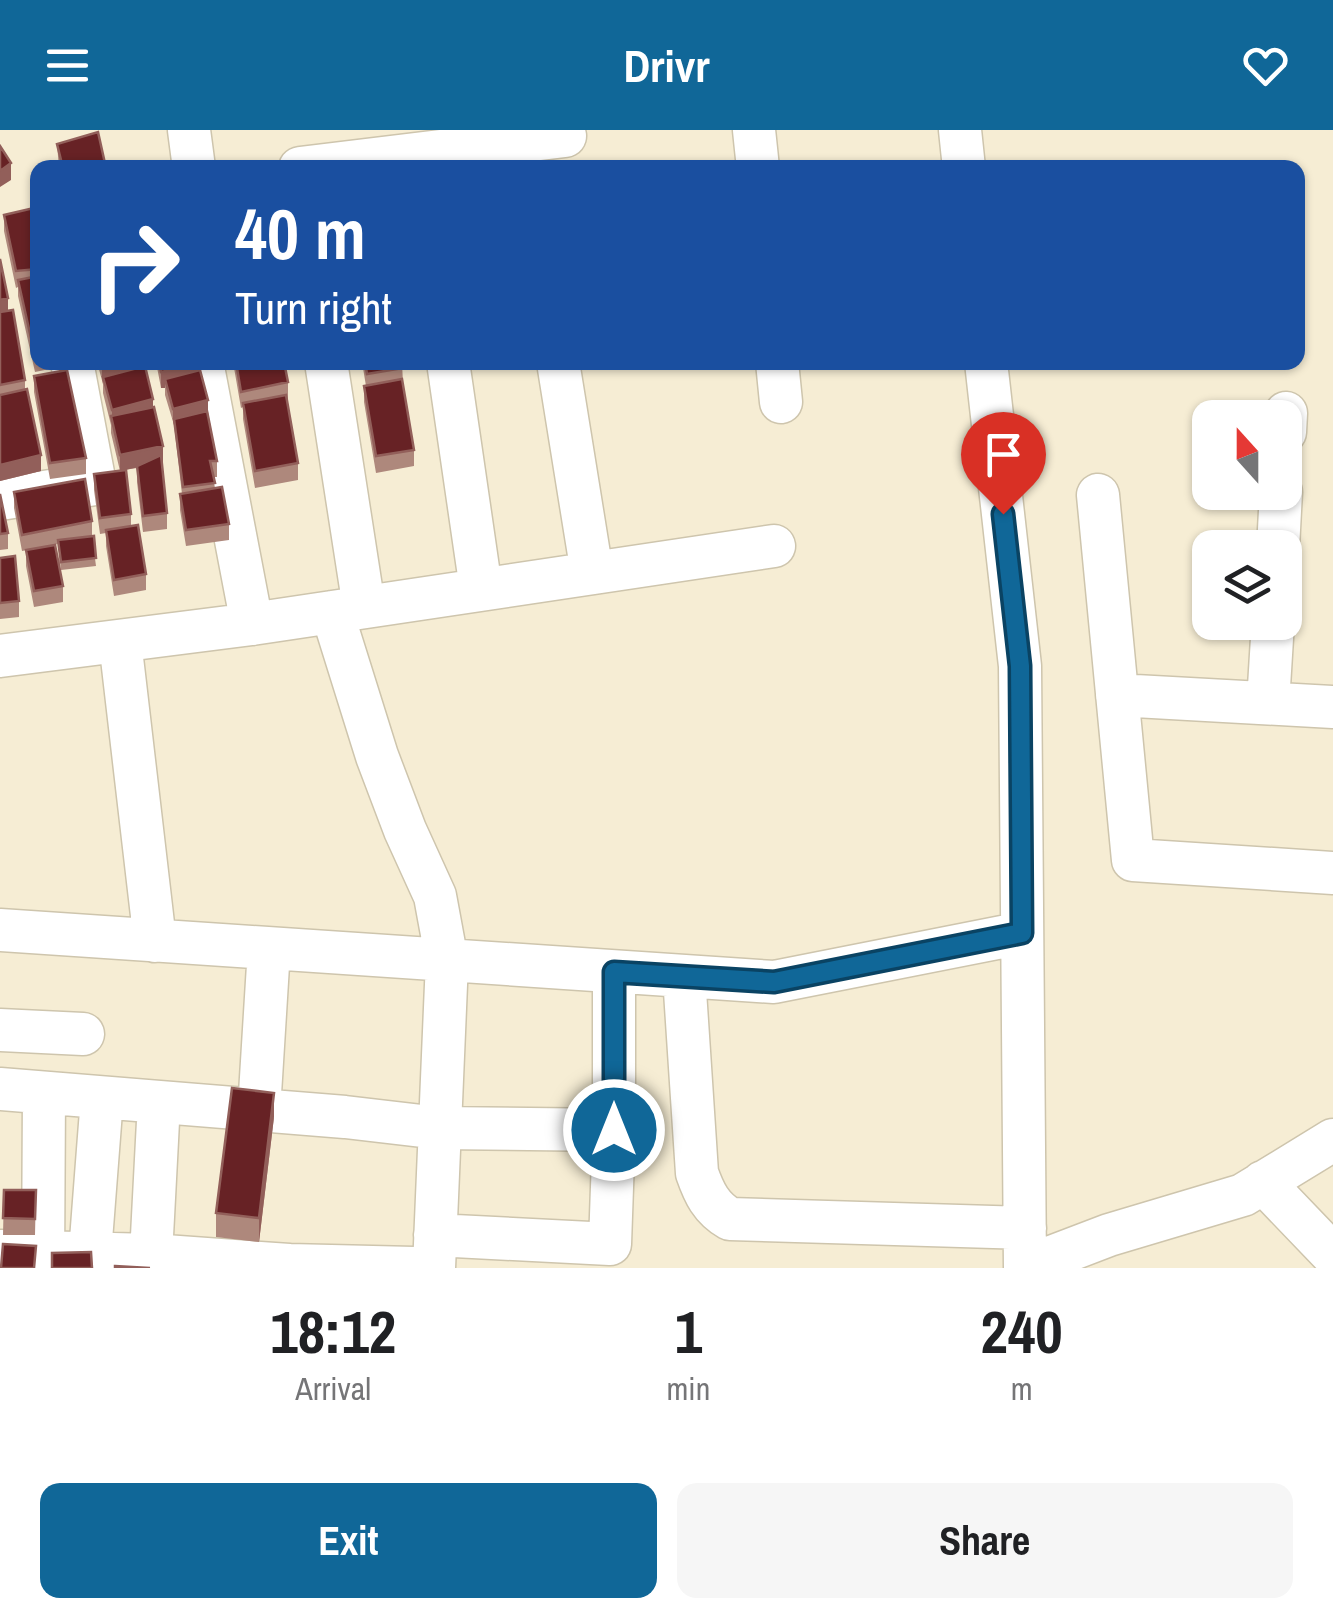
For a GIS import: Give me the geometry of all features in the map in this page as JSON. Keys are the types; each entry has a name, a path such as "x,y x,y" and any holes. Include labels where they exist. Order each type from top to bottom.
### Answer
{"street":[{"path":"189,130 193,160"},
{"path":"754,130 757,160"},
{"path":"960,130 963,160"},
{"path":"418,160 524,154 565,136"},
{"path":"0,499 96,484 74,370"},
{"path":"204,370 252,624"},
{"path":"327,370 348,609 377,756 435,896 447,962 439,1128 427,1257"},
{"path":"449,370 481,590"},
{"path":"559,370 592,573"},
{"path":"987,370 1020,666 1025,1254"},
{"path":"1098,496 1133,860 1333,872"},
{"path":"0,656 252,624 774,546"},
{"path":"1268,703 1272,640"},
{"path":"120,641 156,941"},
{"path":"1117,695 1333,706"},
{"path":"0,930 774,982 1022,933"},
{"path":"259,1110 269,949"},
{"path":"0,1251 43,1260 90,1253 289,1266 610,1244 614,972"},
{"path":"684,976 697,1173 717,1212 730,1219 1025,1254 1111,1252 1242,1194 1333,1140"},
{"path":"0,1030 82,1034"},
{"path":"0,1089 439,1128 614,1130"},
{"path":"43,1260 44,1093"},
{"path":"90,1253 102,1098"},
{"path":"150,1255 159,1102"},
{"path":"1263,1182 1333,1255"}],"building":[{"path":"98,132 104,160 61,160 57,144"},
{"path":"0,146 11,163 0,171"},
{"path":"30,209 30,270 16,271 4,215"},
{"path":"0,259 8,298 0,300"},
{"path":"30,278 30,334 18,280"},
{"path":"13,310 25,380 0,385 0,312"},
{"path":"67,370 86,458 50,463 34,376"},
{"path":"146,370 153,399 112,410 103,377"},
{"path":"200,370 208,400 173,409 165,379"},
{"path":"237,370 286,370 288,382 241,392"},
{"path":"402,379 414,450 376,456 364,386"},
{"path":"27,389 41,455 0,465 0,395"},
{"path":"286,395 298,463 255,471 243,403"},
{"path":"154,407 163,446 120,455 111,416"},
{"path":"207,411 217,461 210,461 215,483 183,487 174,419"},
{"path":"161,455 167,513 143,516 137,466"},
{"path":"126,470 131,514 100,518 94,474"},
{"path":"85,479 92,521 22,535 14,492"},
{"path":"222,487 229,524 186,530 180,494"},
{"path":"0,494 8,533 0,534"},
{"path":"138,525 146,574 114,580 106,530"},
{"path":"94,536 96,558 61,562 58,540"},
{"path":"55,545 63,586 34,591 26,550"},
{"path":"15,556 19,601 0,603 0,558"},
{"path":"232,1088 274,1093 259,1218 216,1213"},
{"path":"4,1190 36,1190 35,1219 3,1218"},
{"path":"3,1244 36,1246 34,1268 1,1268"},
{"path":"91,1252 92,1268 52,1268 52,1253"}],"route":[{"path":"614,1130 614,972 774,982 1022,933 1020,666 1003,514"}]}
